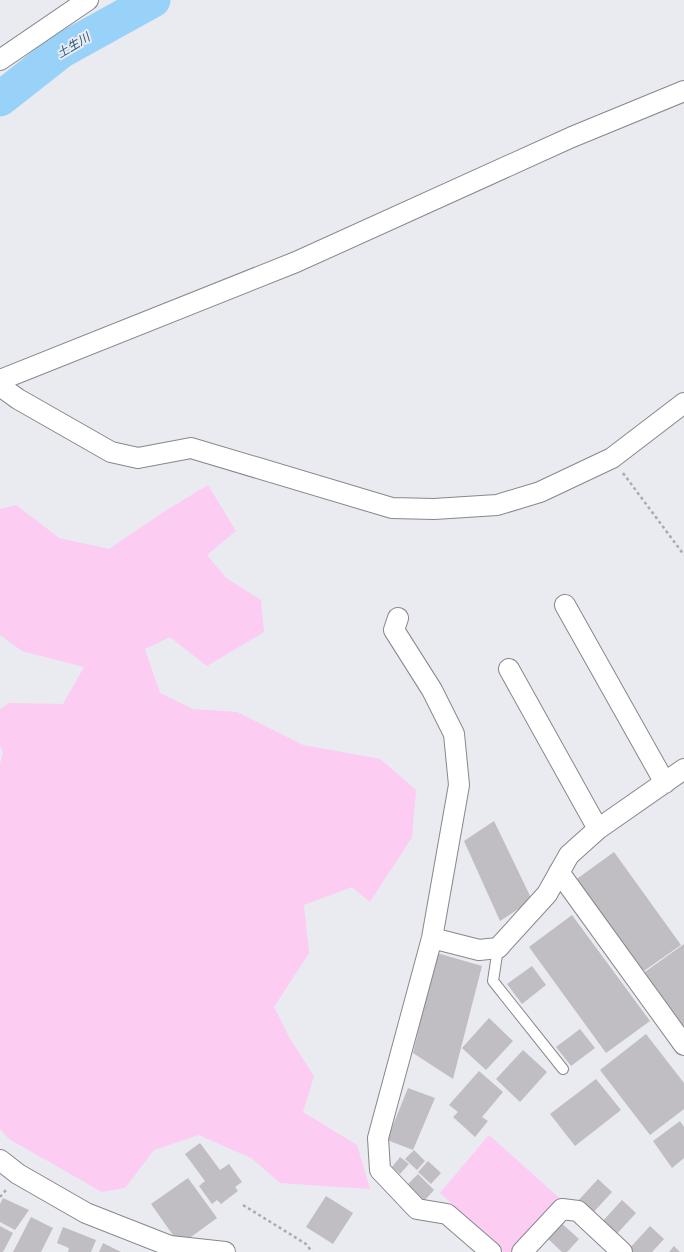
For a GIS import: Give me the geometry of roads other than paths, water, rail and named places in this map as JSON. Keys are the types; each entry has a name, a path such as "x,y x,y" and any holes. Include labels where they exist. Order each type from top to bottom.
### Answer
{"street":[{"path":"0,60 88,0"},
{"path":"0,380 296,262 572,137 684,91"},
{"path":"0,386 18,399 111,452 138,458 191,448 392,508 434,509 497,505 540,492 612,458 684,403"},
{"path":"565,605 665,783"},
{"path":"398,618 394,630 432,690 454,734 460,785 432,938 378,1138 380,1170 416,1209 447,1214 491,1252"},
{"path":"509,669 598,829"},
{"path":"432,938 479,950 498,948 547,894 569,855 598,829 684,769"},
{"path":"559,872 684,1045"},
{"path":"0,1160 18,1174 86,1213 170,1246 225,1252"},
{"path":"522,1252 562,1209 578,1211 622,1252"}],"lane":[{"path":"498,948 493,981 563,1069"}],"waterway":[{"name":"土生川","path":"0,99 61,51 153,0"}]}
